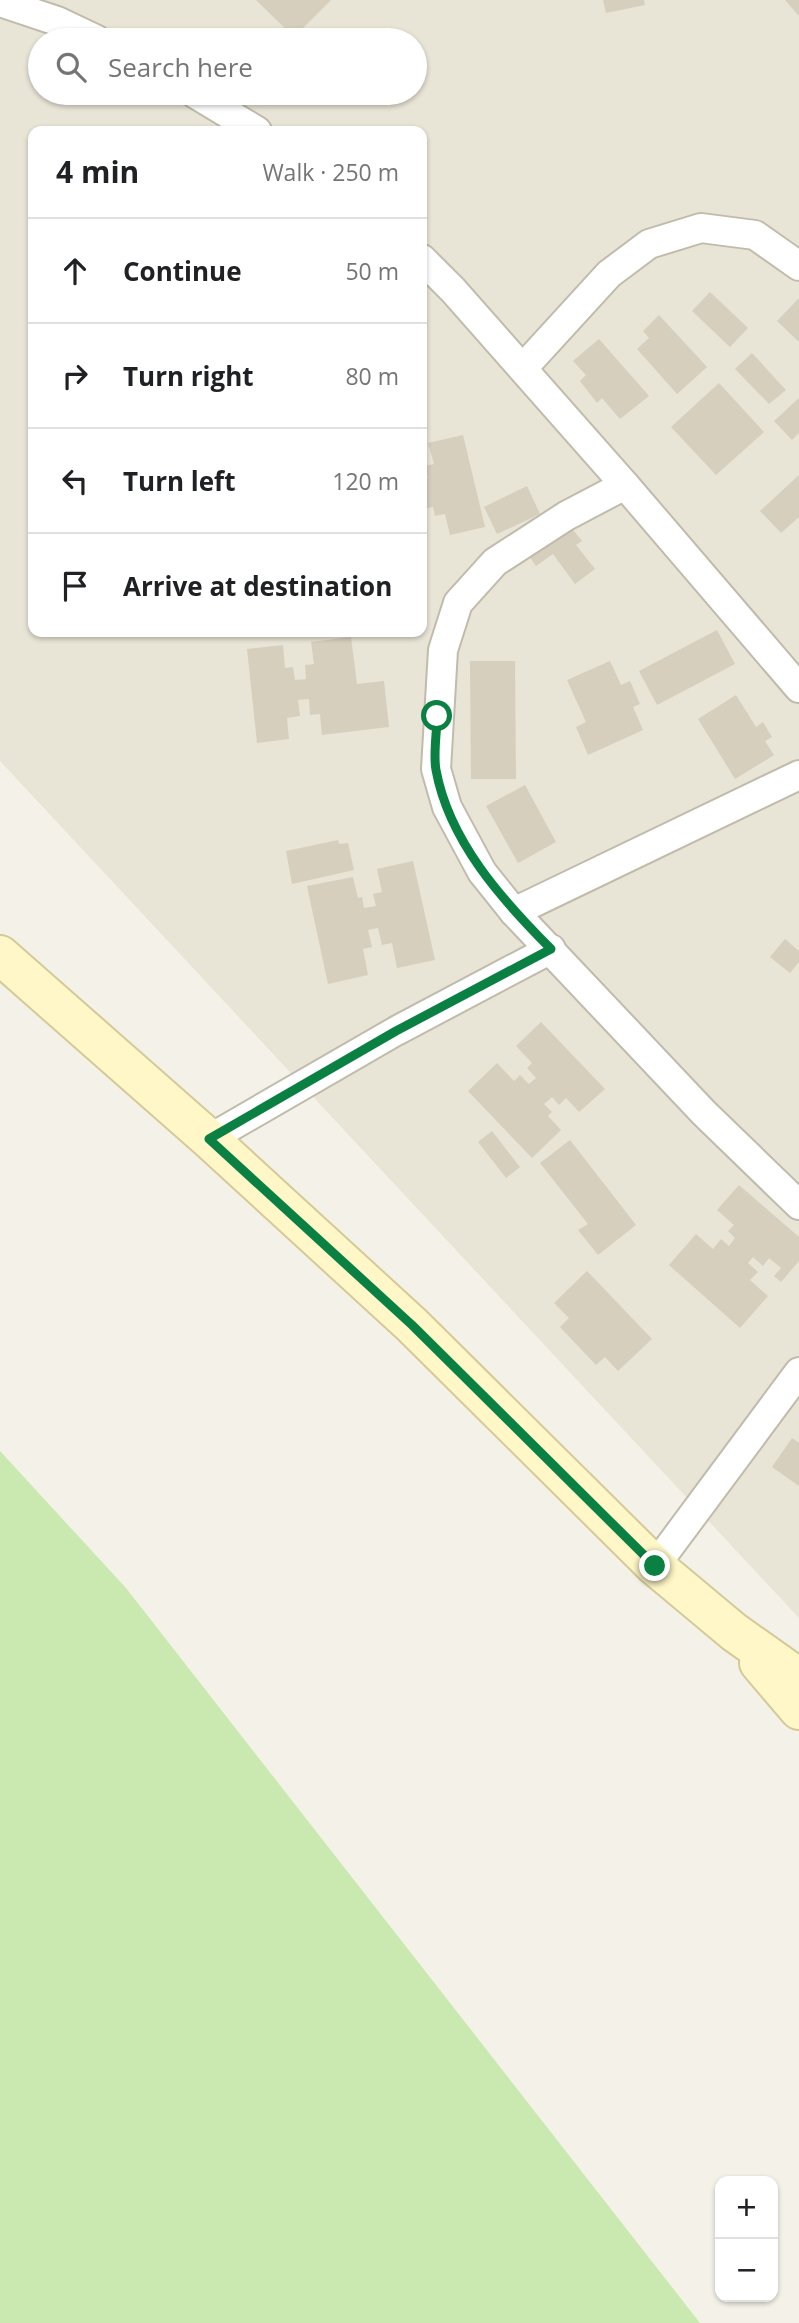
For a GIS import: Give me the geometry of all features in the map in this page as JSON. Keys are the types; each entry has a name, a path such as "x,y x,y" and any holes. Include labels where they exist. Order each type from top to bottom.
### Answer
{"street":[{"path":"0,2 72,28"},
{"path":"214,105 249,126"},
{"path":"523,368 609,274 649,244 701,228 755,235 799,265"},
{"path":"427,264 523,368 799,688"},
{"path":"625,485 566,516 495,562 458,603 443,650 436,769 447,807 482,872 514,912 704,1113 799,1205"},
{"path":"514,912 799,775"},
{"path":"209,1139 396,1031 551,949"},
{"path":"0,955 209,1139 412,1325 655,1566 734,1632 799,1678"},
{"path":"655,1566 799,1372"},
{"path":"734,1632 799,1710"}],"shaded area":[{"path":"0,0 799,0 799,1618 0,761"}],"green space":[{"path":"0,1451 126,1588 700,2323 0,2323"}],"building":[{"path":"256,0 331,0 303,28 285,28"},
{"path":"603,0 644,0 645,5 606,13"},
{"path":"785,0 799,0 799,16"},
{"path":"710,292 748,328 730,347 692,311"},
{"path":"799,298 799,342 777,321"},
{"path":"659,315 707,367 677,394 637,349 649,338 643,331"},
{"path":"599,339 649,396 620,419 602,398 597,403 580,381 586,375 573,361"},
{"path":"752,353 786,390 769,404 735,369"},
{"path":"719,383 764,432 716,475 671,427"},
{"path":"799,398 799,433 792,440 774,421"},
{"path":"463,435 485,527 450,535 445,514 435,516 433,507 427,508 427,466 434,464 428,443"},
{"path":"799,475 799,517 781,533 760,511"},
{"path":"527,486 540,514 497,534 484,507"},
{"path":"570,526 582,541 576,545 595,569 575,584 553,554 536,566 529,556"},
{"path":"717,630 735,664 657,705 639,671"},
{"path":"351,637 357,684 384,681 389,727 322,735 320,714 310,715 309,699 298,700 300,716 287,718 289,739 257,743 247,649 283,645 285,668 293,667 295,680 306,679 305,665 314,664 311,642"},
{"path":"470,661 515,661 516,779 471,779"},
{"path":"610,661 621,685 630,681 640,704 633,707 643,730 588,755 576,727 586,722 567,680"},
{"path":"736,695 756,727 763,722 772,737 765,741 774,755 735,779 698,719"},
{"path":"525,785 556,842 518,863 486,806"},
{"path":"338,840 339,844 348,843 354,870 292,884 286,851"},
{"path":"413,861 435,960 397,968 392,943 382,945 378,928 368,930 372,947 363,949 368,975 328,984 307,886 353,877 358,898 362,897 364,908 376,906 373,894 382,892 377,869"},
{"path":"785,939 799,951 799,962 790,973 770,957"},
{"path":"541,1022 605,1089 579,1112 566,1098 559,1105 552,1097 544,1104 552,1112 548,1116 561,1130 532,1158 468,1091 497,1063 514,1081 520,1075 529,1084 536,1078 527,1068 532,1063 516,1046"},
{"path":"492,1131 520,1167 506,1178 478,1142"},
{"path":"570,1140 636,1225 598,1255 578,1230 588,1224 540,1163"},
{"path":"739,1185 799,1237 799,1261 781,1282 774,1276 781,1268 769,1258 763,1266 753,1257 748,1263 758,1272 750,1280 768,1296 740,1328 669,1265 696,1234 713,1249 721,1239 729,1246 735,1238 728,1231 734,1225 717,1210"},
{"path":"587,1271 652,1339 618,1371 605,1357 596,1365 560,1327 569,1318 554,1303"},
{"path":"792,1438 799,1443 799,1486 772,1467"}],"route":[{"path":"437,716 436,769 447,807 482,872 514,912 551,949 396,1031 209,1139 412,1325 655,1566"}]}
